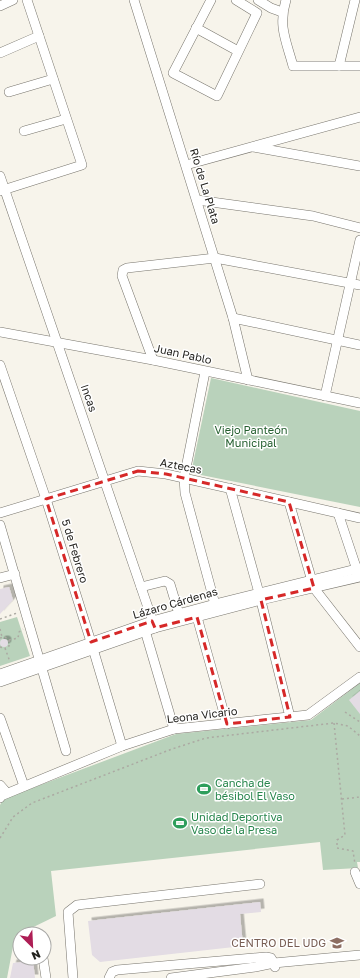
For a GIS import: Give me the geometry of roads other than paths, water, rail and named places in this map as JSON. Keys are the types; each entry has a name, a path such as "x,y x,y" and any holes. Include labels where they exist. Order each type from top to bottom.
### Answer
{"street":[{"path":"0,6 13,0"},
{"path":"2,190 82,165 27,0"},
{"name":"Río de La Plata","path":"134,0 234,318 248,380"},
{"path":"211,0 173,73 217,96 257,13 236,0"},
{"path":"258,0 271,8 282,12"},
{"path":"286,0 282,12 282,26 294,66 360,66"},
{"path":"339,66 355,0"},
{"path":"196,28 238,51"},
{"path":"0,53 38,36"},
{"path":"9,92 53,78"},
{"path":"186,165 250,146 360,117"},
{"path":"24,132 66,119"},
{"path":"250,146 360,166"},
{"name":"Incas","path":"0,176 2,190 57,342 154,625"},
{"path":"197,200 313,216 360,228"},
{"path":"325,396 336,340 360,240"},
{"path":"153,360 122,276 123,270 127,268 215,258 360,285"},
{"path":"234,318 360,345"},
{"name":"Juan Pablo","path":"0,332 153,360 360,403"},
{"name":"5 de Febrero","path":"0,365 46,499 122,746"},
{"path":"205,372 184,478 185,493 216,608"},
{"name":"Aztecas","path":"0,513 138,471 166,474 360,518"},
{"path":"230,488 260,597 290,717"},
{"path":"289,502 313,584 360,647"},
{"path":"338,513 359,572"},
{"path":"0,524 42,664 66,751"},
{"name":"Lázaro Cárdenas","path":"154,625 179,614 216,608 359,572"},
{"path":"0,578 15,574"},
{"path":"140,587 165,581 170,584 179,614"},
{"name":"Lázaro Cárdenas","path":"0,682 42,664 144,628 197,617 216,608"},
{"path":"197,617 227,724"},
{"path":"144,628 174,729"},
{"name":"Lázaro Cárdenas","path":"0,674 42,664"},
{"name":"Leona Vicario","path":"4,796 24,786 122,746 174,729 308,715 360,677"},
{"path":"0,718 24,786"},
{"path":"0,785 4,796"},
{"path":"355,872 360,884"},
{"path":"74,978 68,912 76,905 260,884"},
{"path":"275,966 360,955"},
{"path":"109,978 112,972 117,970 266,956 271,958 275,966"},
{"path":"171,978 255,967 360,960"},
{"path":"44,966 46,978"}],"place":[{"name":"Cancha de bésibol El Vaso","path":"204,789"},
{"name":"Unidad Deportiva Vaso de la Presa","path":"180,823"},
{"name":"CENTRO DEL UDG","path":"337,943"}],"park label":[{"name":"Viejo Panteón Municipal","path":"251,436"}]}
